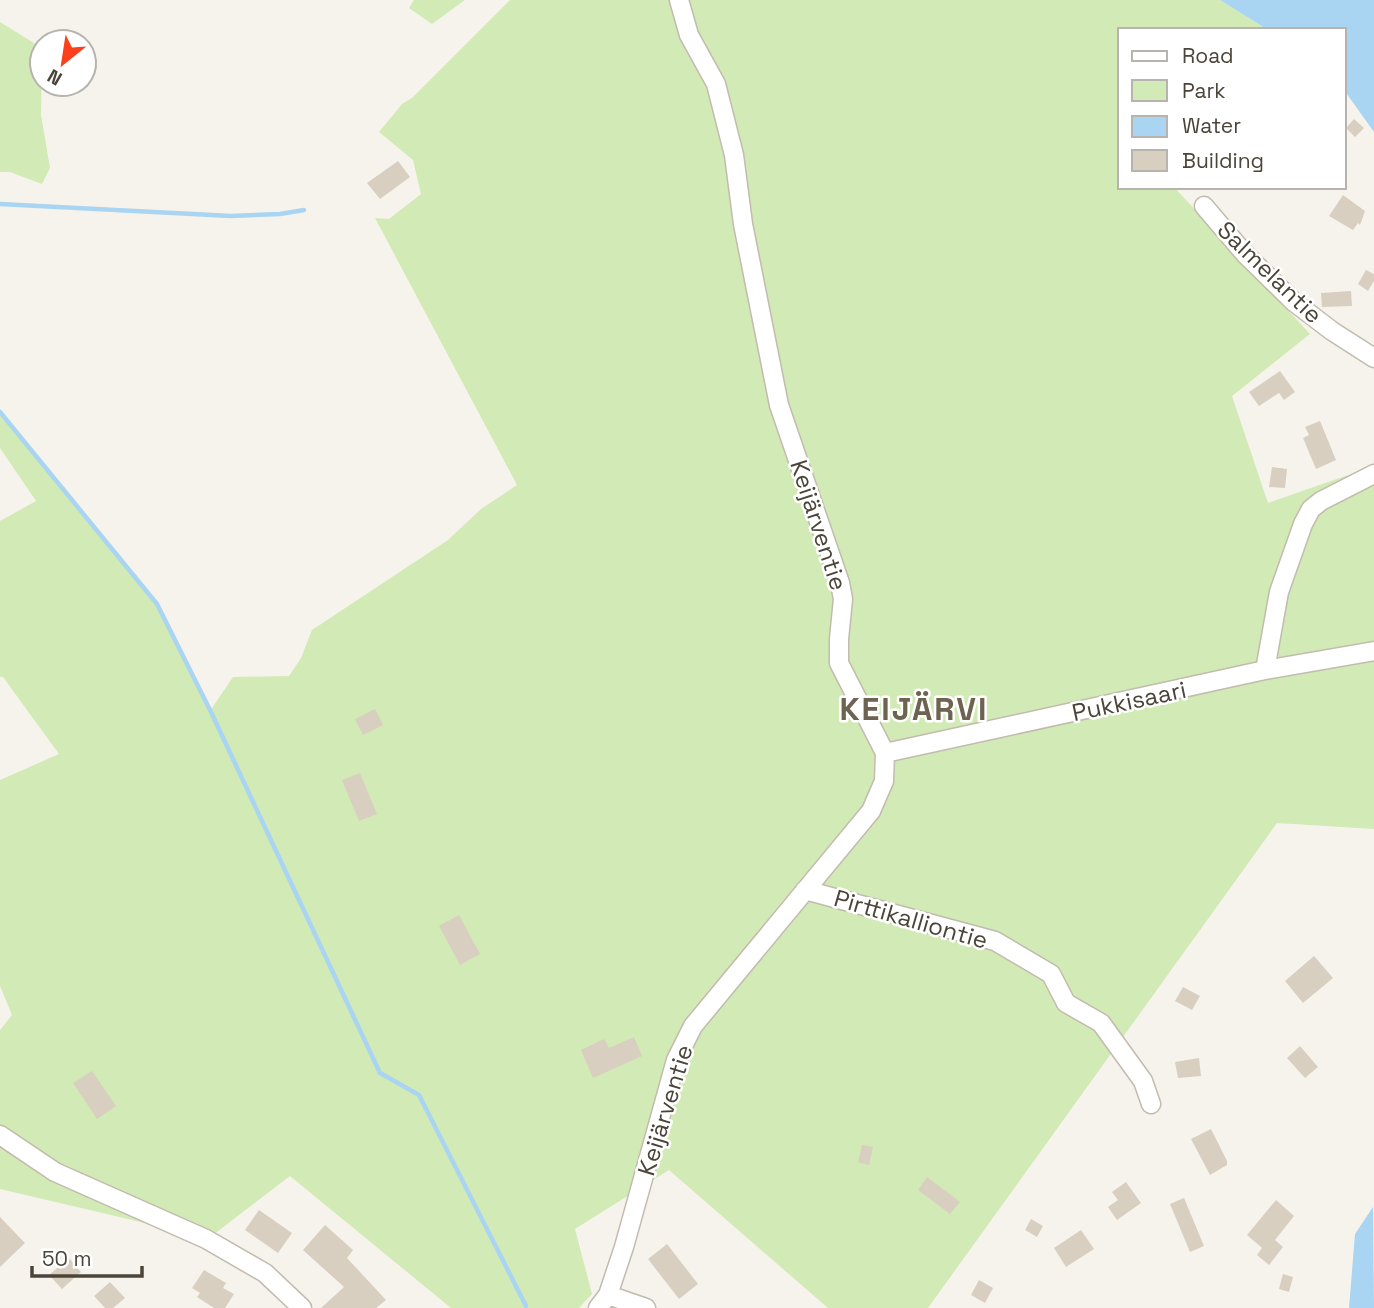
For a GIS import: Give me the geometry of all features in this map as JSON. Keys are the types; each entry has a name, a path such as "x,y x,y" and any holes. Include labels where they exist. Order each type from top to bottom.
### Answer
{"street":[{"name":"Keijärventie","path":"603,1301 624,1247 676,1060 693,1026 871,811 884,782 885,753 839,663 842,591 779,405 743,224 731,145 716,84 690,35 679,0"},
{"name":"Salmelantie","path":"1204,206 1245,254 1294,302 1374,358"},
{"path":"1265,670 1279,592 1311,509 1321,501 1374,474"},
{"name":"Pukkisaari","path":"885,753 1265,670 1374,651"},
{"name":"Pirttikalliontie","path":"805,890 995,941 1051,974 1066,1003 1101,1023 1143,1081 1151,1104"},
{"path":"0,1135 55,1171 206,1239 265,1273 302,1308"},
{"path":"603,1301 646,1308"}],"green space":[{"path":"414,0 465,0 432,24 409,8"},
{"path":"510,0 1220,0 1265,28 1118,28 1118,189 1176,189 1310,334 1232,396 1268,503 1374,466 1374,829 1277,823 928,1308 828,1308 669,1170 575,1229 592,1294 579,1308 451,1308 290,1176 209,1238 0,1189 0,1030 12,1015 0,986 0,780 59,754 3,677 0,677 0,521 36,501 0,448 0,412 157,604 210,711 233,677 289,676 301,658 312,630 448,540 481,509 517,485 375,218 389,219 421,194 413,160 379,132 402,104 412,98"},
{"path":"0,22 28,39 28,98 41,98 41,115 50,168 42,184 10,172 0,172"}],"water":[{"path":"1220,0 1374,0 1374,132 1346,93 1346,28 1265,28"},
{"path":"1373,1207 1374,1308 1349,1308 1355,1234"}],"building":[{"path":"1354,119 1364,128 1355,137 1346,128"},
{"path":"398,161 410,177 380,199 367,183"},
{"path":"1343,195 1365,211 1360,225 1358,223 1353,230 1329,216"},
{"path":"1366,270 1374,274 1374,281 1368,291 1358,284"},
{"path":"1351,291 1352,306 1322,307 1321,293"},
{"path":"1280,371 1295,392 1284,400 1279,393 1259,406 1249,392"},
{"path":"1320,421 1336,460 1316,469 1303,438 1309,435 1305,427"},
{"path":"1272,467 1287,469 1285,488 1269,487"},
{"path":"375,709 383,725 363,735 355,719"},
{"path":"360,773 377,814 359,821 342,780"},
{"path":"459,915 480,954 460,965 439,926"},
{"path":"1314,956 1333,978 1303,1003 1285,981"},
{"path":"1183,987 1200,996 1192,1010 1175,1001"},
{"path":"634,1037 642,1056 593,1078 581,1050 604,1039 609,1048"},
{"path":"1300,1046 1318,1067 1305,1078 1287,1058"},
{"path":"1199,1058 1201,1076 1178,1078 1175,1062"},
{"path":"92,1071 116,1106 97,1119 73,1083"},
{"path":"1211,1129 1227,1165 1210,1175 1191,1139"},
{"path":"862,1145 873,1147 869,1165 858,1162"},
{"path":"927,1177 960,1202 950,1214 918,1190"},
{"path":"1126,1182 1141,1203 1117,1220 1108,1207 1118,1200 1112,1192"},
{"path":"1184,1198 1204,1246 1190,1252 1170,1204"},
{"path":"1276,1200 1294,1216 1275,1240 1283,1247 1269,1265 1257,1255 1262,1248 1247,1235"},
{"path":"259,1210 292,1233 278,1253 245,1230"},
{"path":"0,1217 25,1243 0,1267"},
{"path":"1031,1219 1043,1226 1037,1237 1025,1230"},
{"path":"325,1225 353,1250 347,1258 386,1300 376,1308 321,1308 344,1287 303,1250"},
{"path":"1081,1230 1094,1249 1066,1267 1054,1248"},
{"path":"667,1244 698,1284 679,1299 648,1259"},
{"path":"69,1258 81,1272 62,1289 49,1275"},
{"path":"204,1270 226,1283 223,1288 234,1294 225,1308 214,1308 197,1297 200,1293 192,1288"},
{"path":"1283,1274 1293,1277 1289,1292 1279,1289"},
{"path":"979,1280 993,1288 985,1303 971,1295"},
{"path":"110,1282 125,1298 113,1308 105,1308 94,1296"}],"waterway":[{"path":"0,204 231,216 304,210"},
{"path":"0,412 157,604 211,712 380,1073 419,1095 526,1306"}],"district":[{"name":"KEIJÄRVI","path":"914,709"}]}
